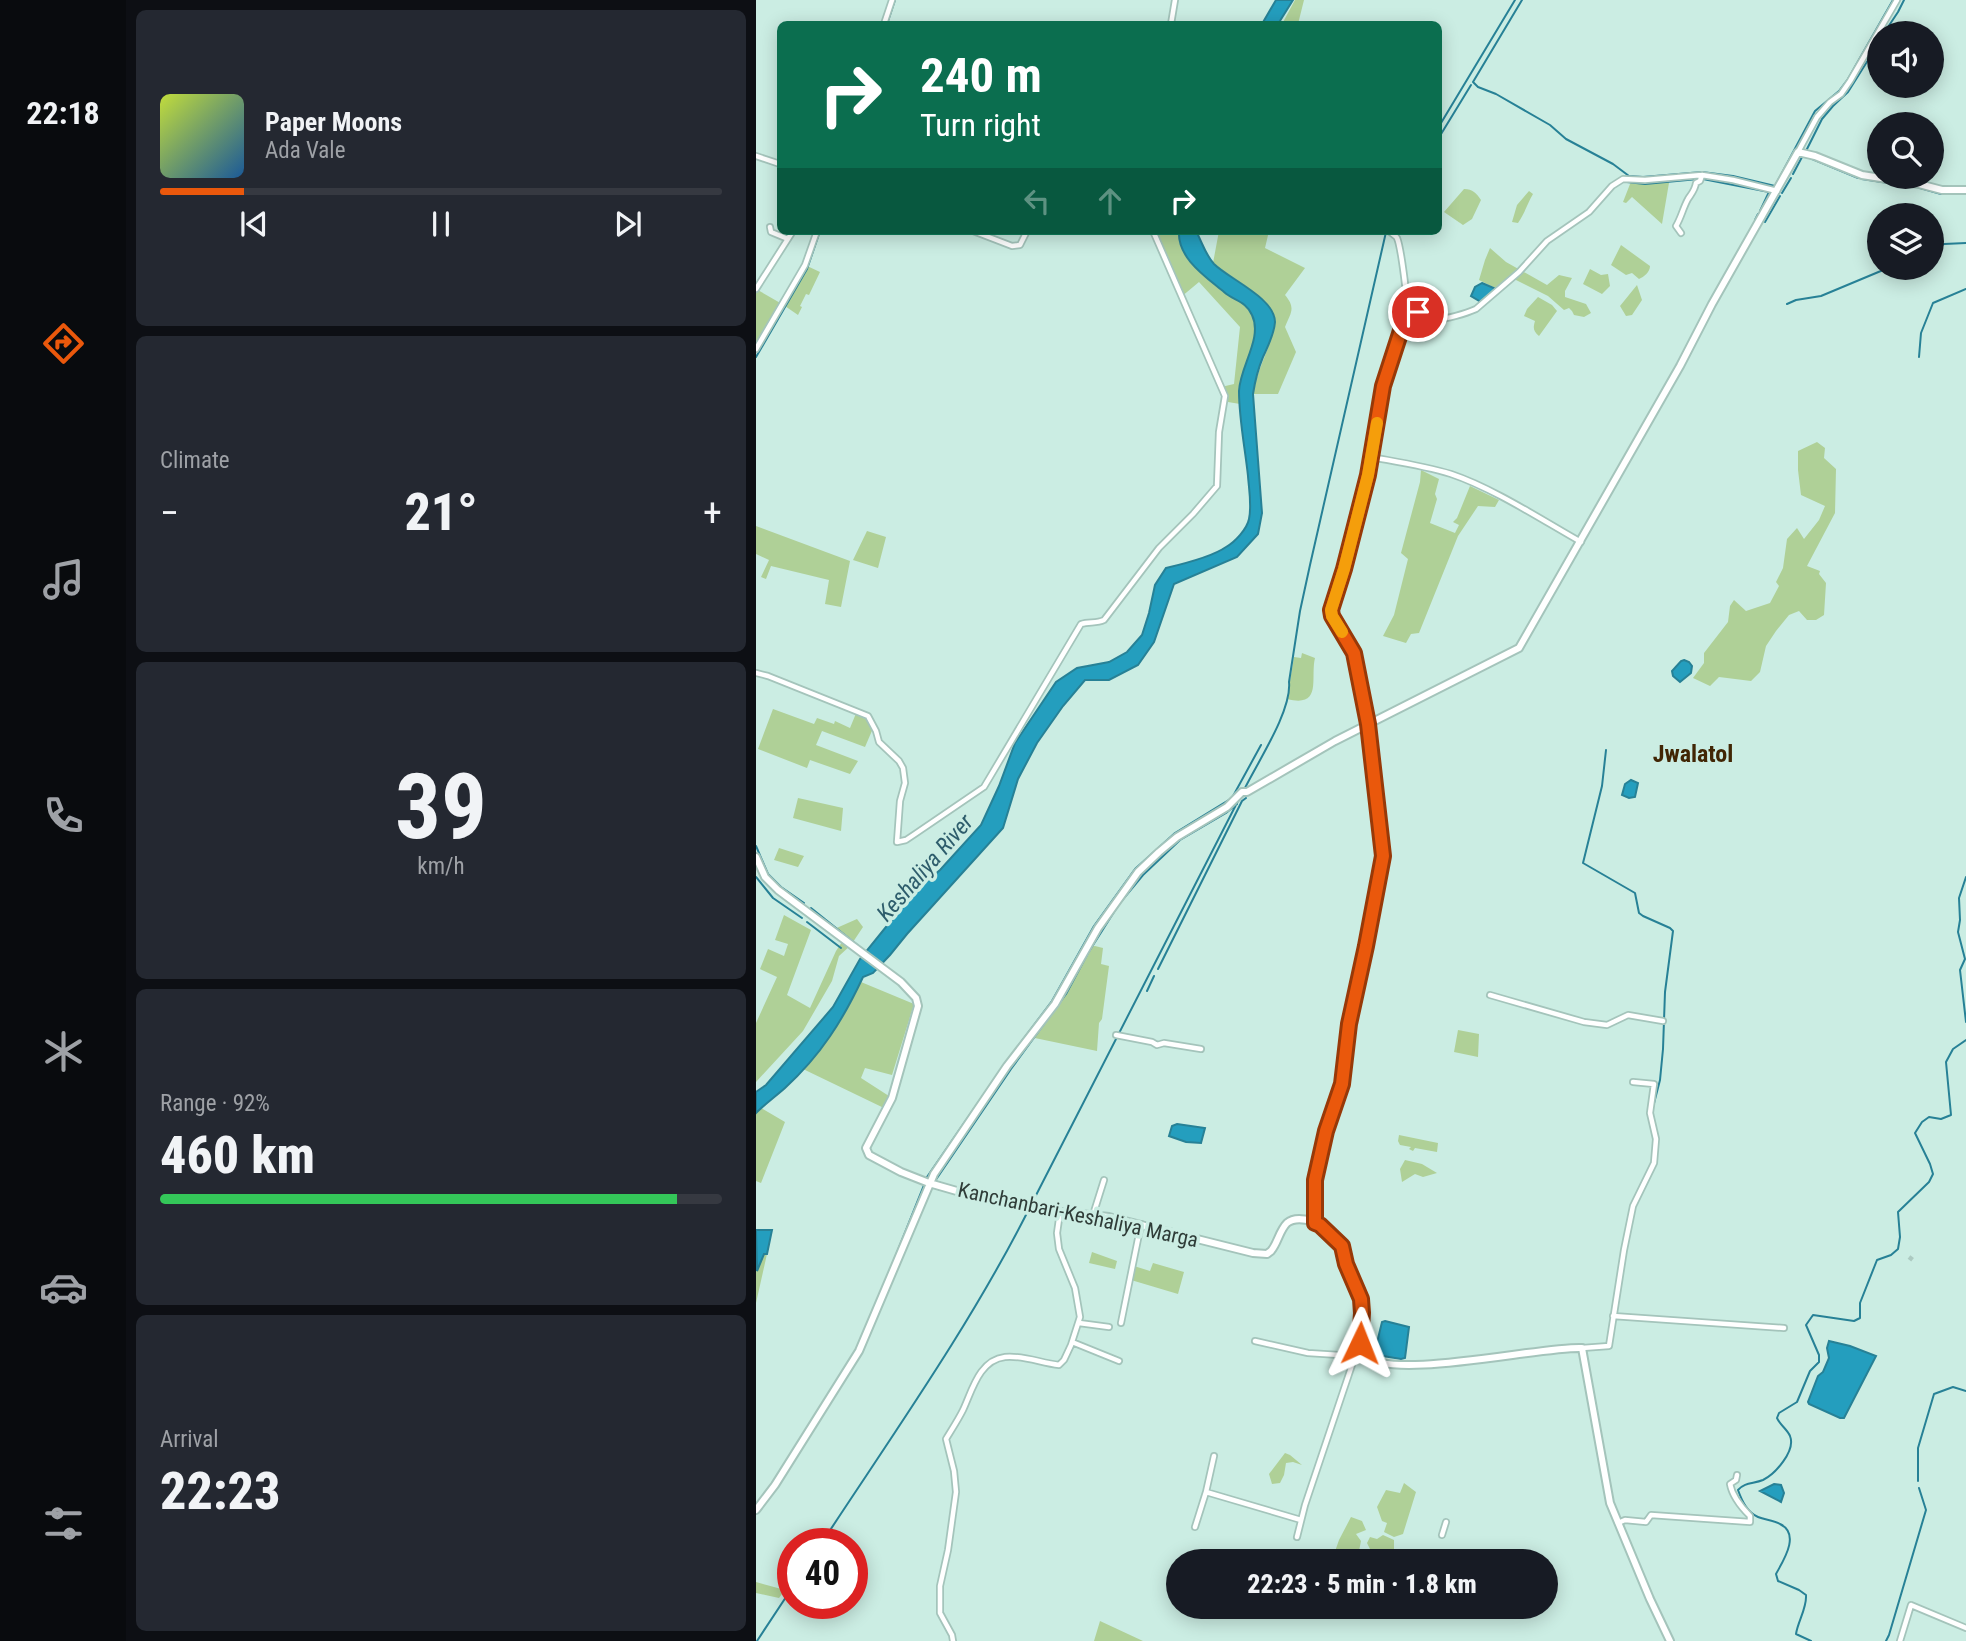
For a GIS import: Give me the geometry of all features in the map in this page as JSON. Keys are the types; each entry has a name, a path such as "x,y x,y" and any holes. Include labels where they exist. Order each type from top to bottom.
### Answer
{"street":[{"path":"885,21 892,0"},
{"path":"1172,21 1175,0"},
{"path":"756,1510 775,1485 859,1351 929,1183 1007,1066 1055,1004 1098,928 1138,872 1177,836 1227,807 1242,792 1247,792 1335,741 1519,648 1681,366 1712,304 1817,117 1841,94 1897,0"},
{"path":"1798,152 1862,175 1942,190 1966,190"},
{"path":"756,156 777,163"},
{"path":"1407,312 1418,312 1438,320 1476,309 1519,272 1547,241 1589,212 1619,180 1702,175 1777,191"},
{"path":"1681,233 1676,226 1702,175"},
{"path":"770,227 771,232 777,234"},
{"path":"778,235 788,239"},
{"path":"756,289 790,235"},
{"path":"756,349 805,265 816,235"},
{"path":"984,235 1012,246 1020,245 1025,235"},
{"path":"756,673 868,716 879,742 903,768 905,783 900,801 897,842 915,834 984,787 1081,624 1104,620 1159,548 1217,486 1219,432 1225,396 1155,235"},
{"path":"1297,1537 1314,1476 1354,1359 1361,1348 1361,1299 1346,1264 1342,1246 1315,1223 1315,1180 1326,1131 1342,1084 1349,1024 1383,856 1368,724 1354,653 1331,610 1344,569 1371,457 1383,386 1407,312 1401,253 1394,235"},
{"path":"1371,457 1452,475 1489,491 1581,542"},
{"name":"Kanchanbari-Keshaliya Marga","path":"756,857 765,877 778,890 901,982 916,998 918,1006 892,1098 866,1148 869,1155 929,1183 988,1200 1141,1224 1253,1253 1267,1254 1275,1246 1287,1223 1295,1219 1315,1223"},
{"path":"1490,995 1584,1023 1608,1025 1628,1015 1663,1020"},
{"path":"1119,1036 1157,1045 1164,1043 1201,1049"},
{"path":"1255,1341 1308,1353 1369,1359 1398,1365 1450,1363 1559,1349 1609,1346 1633,1206 1654,1163 1655,1155 1656,1139 1650,1113 1654,1084 1633,1082"},
{"path":"1093,1215 1104,1180"},
{"path":"953,1641 940,1613 940,1586 956,1492 946,1439 961,1414 976,1378 986,1366 1005,1357 1059,1365 1064,1360 1080,1317 1077,1298 1059,1249 1057,1233 1060,1212"},
{"path":"1121,1323 1141,1224"},
{"path":"1613,1316 1784,1328"},
{"path":"1079,1323 1109,1327"},
{"path":"1072,1342 1119,1361"},
{"path":"1361,1348 1369,1359"},
{"path":"1582,1348 1610,1503 1670,1641"},
{"path":"1195,1527 1214,1456"},
{"path":"1618,1523 1625,1520 1646,1522 1651,1515 1750,1522 1750,1517 1731,1489 1730,1484 1736,1480 1737,1475"},
{"path":"1206,1492 1301,1520"},
{"path":"1442,1535 1446,1522"},
{"path":"1900,1641 1911,1605 1966,1628"}],"green space":[{"path":"1295,0 1304,0 1299,21 1284,21"},
{"path":"1670,177 1662,224 1632,197 1626,203 1623,202 1632,179"},
{"path":"1464,189 1474,192 1481,200 1472,219 1463,225 1444,212"},
{"path":"1529,191 1533,194 1522,216 1518,223 1512,222 1517,205"},
{"path":"1155,235 1179,235 1182,248 1192,263 1226,294 1250,309 1255,321 1254,340 1240,387 1240,404 1228,402 1224,406 1225,396 1221,387 1234,384 1240,327 1199,282 1181,297"},
{"path":"1218,235 1268,235 1265,248 1305,268 1285,295 1291,307 1291,314 1285,327 1296,352 1278,394 1253,394 1270,342 1273,327 1271,315 1257,295 1213,263"},
{"path":"1621,245 1650,266 1643,277 1639,279 1632,273 1626,275 1611,265"},
{"path":"1490,248 1506,262 1547,285 1559,275 1572,278 1565,297 1586,304 1591,313 1584,317 1574,315 1569,308 1564,310 1548,296 1514,279 1508,279 1497,289 1479,280"},
{"path":"805,265 820,272 809,295 806,294 798,315 782,304"},
{"path":"1590,269 1601,275 1608,274 1610,286 1602,294 1583,284"},
{"path":"1637,285 1642,300 1632,315 1626,316 1620,306"},
{"path":"756,289 782,304 756,349"},
{"path":"1538,297 1557,311 1539,336 1534,329 1535,321 1524,316"},
{"path":"1817,442 1825,448 1824,458 1836,469 1835,513 1807,566 1820,571 1819,574 1826,583 1824,615 1816,620 1807,620 1799,611 1789,615 1766,646 1760,672 1751,681 1719,677 1710,686 1693,678 1704,663 1704,653 1728,622 1730,606 1734,600 1746,611 1770,603 1779,586 1776,582 1783,568 1787,539 1797,528 1804,539 1819,520 1825,506 1801,495 1798,470 1798,451"},
{"path":"1421,470 1439,479 1430,523 1455,533 1459,525 1453,522 1470,486 1499,500 1495,507 1478,506 1458,536 1419,633 1411,634 1406,643 1383,636 1394,615 1408,559 1401,553"},
{"path":"756,526 850,561 841,607 825,604 829,580 771,566 766,579 761,577 769,560 756,554"},
{"path":"867,531 886,537 878,568 853,560"},
{"path":"1302,653 1315,658 1313,689 1306,699 1287,699 1294,657 1301,658"},
{"path":"773,709 814,724 817,718 834,724 835,721 850,728 857,711 868,716 874,726 865,747 822,731 816,745 858,761 850,774 810,760 807,768 758,749"},
{"path":"798,798 843,808 841,831 793,818"},
{"path":"779,848 804,856 798,867 774,860"},
{"path":"784,915 811,930 787,995 810,1008 844,939 832,930 857,919 863,927 851,945 839,956 832,981 803,1031 756,1082 756,1023 777,977 760,969 768,949 784,956 788,944 775,940"},
{"path":"1087,947 1103,948 1101,964 1109,966 1097,1051 1030,1037"},
{"path":"861,982 914,1004 892,1075 865,1068 861,1078 892,1098 886,1109 803,1069 836,1028"},
{"path":"1458,1030 1479,1034 1478,1057 1454,1052"},
{"path":"761,1108 785,1122 761,1183 756,1181 756,1113"},
{"path":"1399,1135 1438,1143 1437,1152 1415,1148 1413,1151 1409,1149 1411,1147 1400,1145"},
{"path":"1405,1160 1422,1164 1437,1173 1423,1177 1415,1174 1402,1182 1400,1169"},
{"path":"1092,1252 1117,1261 1115,1269 1089,1263"},
{"path":"764,1253 767,1254 756,1303 756,1270"},
{"path":"1153,1263 1184,1272 1178,1294 1131,1280 1134,1266 1150,1271"},
{"path":"1285,1453 1302,1465 1286,1463 1280,1483 1272,1484 1269,1474"},
{"path":"1404,1483 1416,1492 1403,1534 1394,1537 1384,1532 1387,1523 1382,1521 1377,1507 1386,1490 1400,1493"},
{"path":"1351,1517 1362,1521 1366,1530 1356,1534 1361,1541 1359,1549 1336,1549"},
{"path":"1383,1535 1394,1540 1394,1549 1370,1549 1367,1543 1370,1537 1377,1539"},
{"path":"756,1582 777,1588 777,1598 756,1593"},
{"path":"1100,1621 1143,1641 1094,1641"}],"water":[{"path":"1276,0 1293,0 1280,21 1264,21"},
{"path":"1179,235 1198,235 1214,264 1260,297 1273,313 1273,331 1253,394 1262,513 1258,534 1237,557 1174,584 1154,642 1138,665 1109,680 1085,680 1037,743 1018,779 1003,828 890,955 873,973 863,977 839,1022 820,1050 798,1076 756,1113 756,1092 766,1085 833,1007 860,959 915,891 940,870 981,825 1015,743 1056,682 1077,668 1109,662 1127,652 1142,635 1155,585 1166,568 1220,551 1237,539 1248,523 1250,498 1239,391 1253,343 1255,324 1247,307 1228,295 1194,266"},
{"path":"1482,283 1496,289 1481,302 1471,296 1475,287"},
{"path":"1684,660 1692,666 1691,673 1680,682 1673,676 1672,671"},
{"path":"1631,780 1638,783 1635,797 1629,798 1622,795 1625,784"},
{"path":"1177,1124 1205,1128 1201,1143 1186,1142 1169,1136 1172,1126"},
{"path":"756,1230 772,1230 767,1254 764,1254 757,1271"},
{"path":"1382,1322 1409,1327 1405,1358 1377,1355 1375,1351"},
{"path":"1829,1341 1876,1356 1844,1418 1808,1402 1818,1376 1823,1372 1829,1358"},
{"path":"1774,1484 1781,1485 1784,1493 1781,1502 1760,1491"}],"waterway":[{"path":"888,21 895,0"},
{"path":"1442,121 1515,0"},
{"path":"1522,0 1473,82 1478,87 1496,94 1550,125 1566,139 1613,164 1629,176 1702,172 1775,186 1815,111 1839,91 1848,79 1893,0"},
{"path":"1892,21 1904,0"},
{"path":"1807,151 1822,119 1848,92 1867,62"},
{"path":"1442,132 1471,85"},
{"path":"1793,174 1805,156 1858,178"},
{"path":"1782,193 1791,178"},
{"path":"1627,182 1645,184 1698,179"},
{"path":"1703,179 1769,192 1760,211"},
{"path":"1862,179 1867,180"},
{"path":"1924,189 1941,194 1966,194"},
{"path":"1765,222 1780,196"},
{"path":"1755,220 1758,214"},
{"path":"756,357 807,269 819,235"},
{"path":"1244,790 1280,722 1285,707 1300,611 1385,235"},
{"path":"1944,244 1966,243"},
{"path":"1787,304 1821,296 1867,277"},
{"path":"1919,357 1921,333 1933,303 1966,289"},
{"path":"927,1177 1052,1001 1094,926 1135,869 1175,833 1232,798 1261,745"},
{"path":"1606,750 1602,786 1583,863 1635,893 1639,913 1673,931 1665,992 1660,1080 1652,1111 1656,1131"},
{"path":"1245,790 1250,786"},
{"path":"1031,1205 1240,797"},
{"path":"1158,969 1242,801 1246,798"},
{"path":"952,1187 935,1181 1066,994 1119,904 1143,875 1180,840 1237,804"},
{"path":"756,846 768,874 804,903"},
{"path":"756,877 773,898 802,918"},
{"path":"1966,877 1959,898 1958,932 1965,959 1960,970 1966,1022"},
{"path":"811,908 866,952"},
{"path":"807,922 841,948"},
{"path":"1147,991 1154,976"},
{"path":"1811,1641 1796,1634 1806,1595 1778,1581 1776,1574 1788,1548 1789,1534 1780,1524 1751,1512 1738,1490 1768,1477 1783,1461 1790,1448 1790,1436 1777,1418 1779,1413 1797,1402 1810,1371 1819,1362 1819,1355 1806,1325 1813,1315 1854,1321 1860,1318 1860,1303 1877,1260 1898,1249 1898,1212 1929,1182 1933,1174 1915,1133 1929,1117 1941,1119 1951,1115 1946,1062 1953,1049 1966,1040"},
{"path":"886,1280 924,1185"},
{"path":"932,1187 941,1190"},
{"path":"970,1198 1024,1210"},
{"path":"832,1528 982,1295 1029,1209"},
{"path":"1918,1481 1918,1448 1934,1394 1953,1387 1966,1391"},
{"path":"1886,1641 1926,1510 1919,1488"},
{"path":"757,1641 777,1611"}],"tunnel":[{"path":"1909,1257 1913,1260"}],"slow traffic":[{"path":"1342,632 1331,610 1368,475 1377,423"}],"district":[{"name":"Jwalatol","path":"1693,754"}],"route":[{"path":"1360,1343 1361,1299 1346,1264 1342,1246 1315,1223 1314,1195 1326,1131 1342,1084 1349,1024 1383,856 1368,724 1354,653 1331,610 1368,475 1383,386 1407,312 1418,312"}],"water label":[{"name":"Keshaliya River","path":"925,868"}]}
